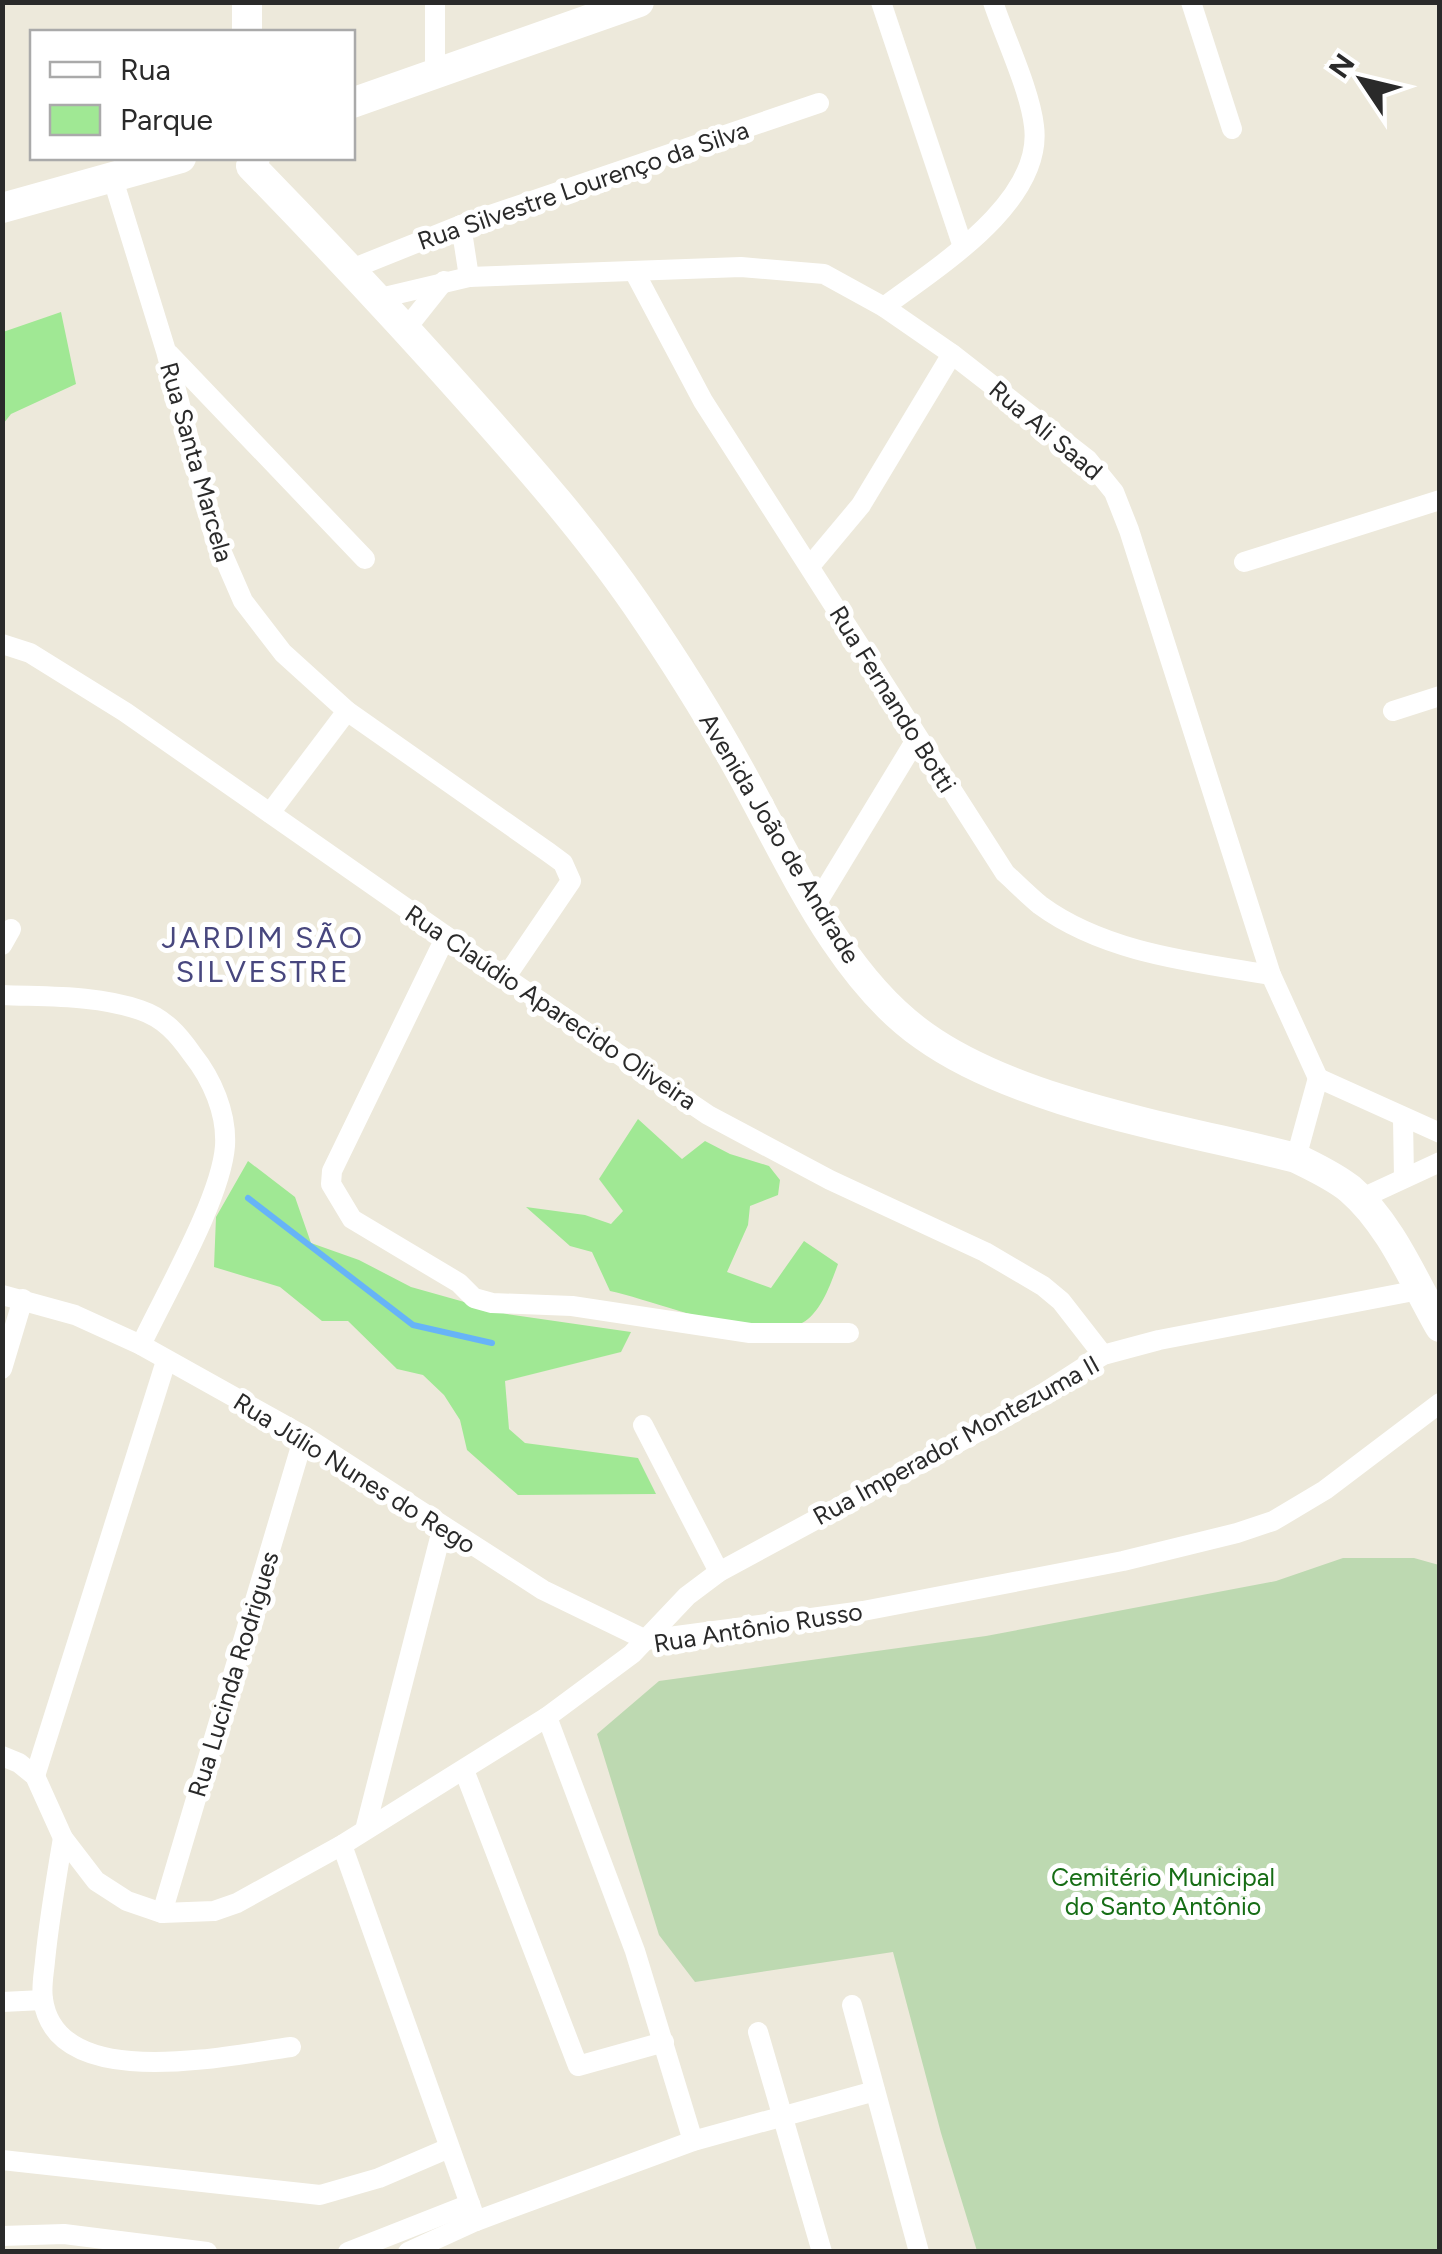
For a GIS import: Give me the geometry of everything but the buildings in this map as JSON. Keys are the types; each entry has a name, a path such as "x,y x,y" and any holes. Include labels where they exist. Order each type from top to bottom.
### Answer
{"main road":[{"path":"247,30 248,2"},
{"path":"355,102 435,74 592,9 639,2"},
{"path":"2,208 172,160"},
{"name":"Avenida João de Andrade","path":"254,160 251,166 520,457 634,601 719,733 815,906 885,1003 934,1043 1002,1077 1062,1099 1296,1158 1336,1179 1360,1199 1384,1229 1440,1327"}],"street":[{"path":"435,2 435,74"},
{"path":"881,2 963,247"},
{"path":"884,306 986,228 1013,195 1033,151 1035,128 993,2"},
{"path":"1191,2 1232,129"},
{"name":"Rua Silvestre Lourenço da Silva","path":"349,270 461,224 819,104"},
{"name":"Rua Santa Marcela","path":"112,176 166,351 213,532 242,602 272,641 347,711 548,852 569,873 571,881 505,978"},
{"path":"461,224 469,277"},
{"name":"Rua Ali Saad","path":"376,299 469,277 742,267 810,272 845,283 884,306 1088,460 1114,492 1129,530 1271,975 1318,1078"},
{"name":"Rua Fernando Botti","path":"635,273 703,401 1005,874 1065,920 1108,939 1176,959 1271,975"},
{"path":"405,330 444,281"},
{"path":"166,351 365,559"},
{"path":"810,566 861,505 952,354"},
{"path":"1244,562 1440,500"},
{"name":"Rua Claúdio Aparecido Oliveira","path":"2,644 30,653 125,712 695,1106 758,1144 985,1252 1030,1278 1061,1300 1102,1355"},
{"path":"1394,710 1440,696"},
{"path":"270,812 347,711"},
{"path":"815,906 917,738"},
{"path":"446,936 332,1171 332,1184 352,1219 459,1284 474,1298 492,1303 572,1306 750,1332 848,1333"},
{"path":"2,995 85,998 139,1010 176,1032 214,1089 222,1112 225,1146 214,1188 140,1345"},
{"path":"1296,1158 1318,1078 1440,1134"},
{"path":"1402,1119 1404,1178"},
{"path":"1360,1199 1440,1162"},
{"name":"Rua Imperador Montezuma II","path":"646,1640 687,1596 719,1572 1011,1414 1102,1355 1159,1340 1419,1290"},
{"path":"2,1369 13,1297"},
{"name":"Rua Júlio Nunes do Rego","path":"13,1297 75,1315 140,1345 304,1436 544,1590 646,1640"},
{"path":"2,1756 19,1762 35,1776 166,1361"},
{"name":"Rua Antônio Russo","path":"35,1776 63,1838 96,1881 127,1901 162,1913 214,1910 238,1903 342,1845 464,1770 547,1717 646,1640 863,1611 1123,1561 1237,1533 1274,1520 1325,1490 1440,1403"},
{"path":"643,1425 719,1572"},
{"name":"Rua Lucinda Rodrigues","path":"162,1913 304,1436"},
{"path":"365,1830 442,1526"},
{"path":"547,1717 635,1951 693,2141"},
{"path":"464,1770 578,2066 664,2042"},
{"path":"63,1838 47,1936 43,2000 49,2016 69,2042 86,2053 111,2059 177,2060 291,2048"},
{"path":"342,1845 473,2213"},
{"path":"2,2002 43,2000"},
{"path":"852,2005 919,2252"},
{"path":"758,2032 822,2252"},
{"path":"348,2252 693,2141 875,2091"},
{"path":"2,2160 176,2176 320,2195 378,2178 449,2148"},
{"path":"408,2252 473,2213"},
{"path":"2,2236 64,2234 207,2252"}],"green space":[{"path":"61,312 76,384 11,414 3,424 3,332"},
{"path":"638,1119 682,1159 705,1141 730,1154 769,1166 780,1180 778,1195 750,1206 748,1225 727,1272 771,1288 804,1241 838,1264 824,1297 809,1318 784,1328 761,1329 707,1319 610,1291 592,1252 570,1246 526,1207 585,1215 611,1224 623,1211 599,1179"},
{"path":"248,1161 295,1197 311,1243 359,1260 411,1287 507,1314 631,1332 621,1352 505,1381 509,1429 525,1443 638,1458 656,1494 518,1495 467,1450 460,1420 444,1395 423,1375 397,1369 348,1321 322,1321 280,1287 214,1267 216,1217"},
{"name":"Cemitério Municipal do Santo Antônio","path":"1343,1558 1414,1558 1439,1565 1439,2251 977,2251 893,1952 695,1982 659,1935 597,1734 659,1681 986,1636 1276,1581"}],"waterway":[{"path":"248,1198 413,1325 492,1343"}],"district":[{"name":"JARDIM SÃO SILVESTRE","path":"263,955"}]}
